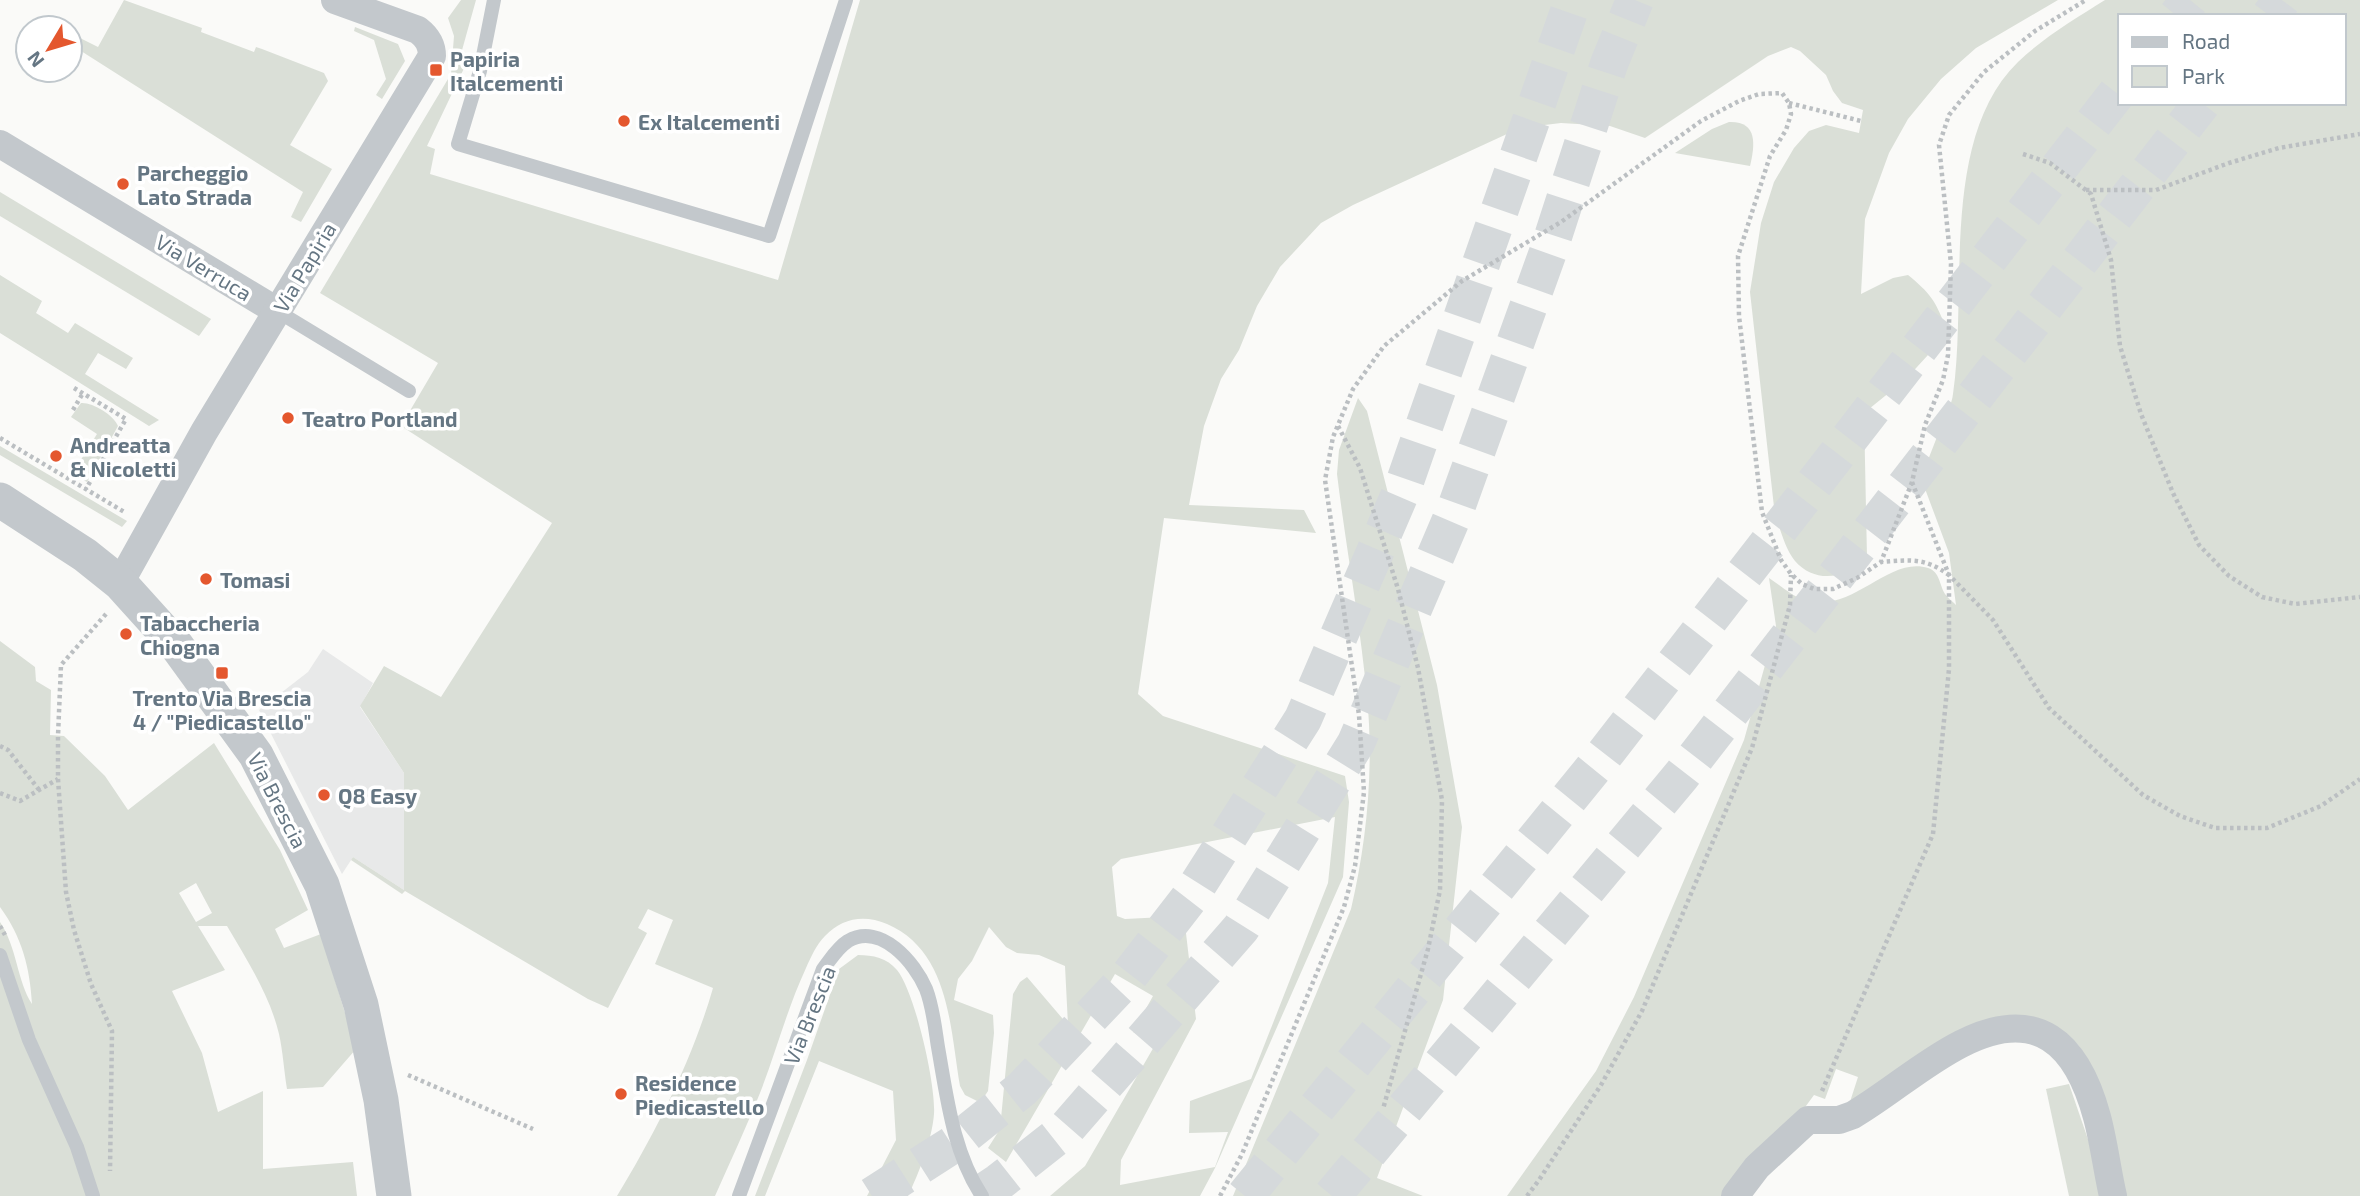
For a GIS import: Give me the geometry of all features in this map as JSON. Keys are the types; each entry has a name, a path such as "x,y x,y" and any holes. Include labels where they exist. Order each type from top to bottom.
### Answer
{"street":[{"name":"Via Papiria","path":"120,583 204,432 432,56 427,37 418,30 335,0"},
{"name":"Via Verruca","path":"0,144 277,311"},
{"name":"Via Brescia","path":"0,500 85,555 120,583 176,645 256,755 321,885 361,1005 381,1100 394,1196"},
{"path":"1735,1196 1757,1167 1808,1120 1839,1120 1853,1115 1959,1045 1990,1033 2022,1027 2041,1032 2059,1044 2073,1059 2097,1116 2113,1196"}],"lane":[{"path":"494,0 480,71 458,144 769,236 846,0"},
{"name":"Via Verruca","path":"277,311 409,391"},
{"name":"Via Brescia","path":"740,1196 823,969 836,951 850,940 865,937 881,939 895,946 914,965 926,990 962,1161 982,1196"},
{"path":"0,955 29,1040 77,1147 93,1196"}],"path":[{"path":"1881,562 1912,482 1925,425 1943,380 1948,355 1951,264 1939,145 1949,115 1966,91 1994,64 2035,31 2086,0"},
{"path":"1220,1196 1242,1154 1345,907 1355,866 1364,792 1359,715 1325,480 1333,437 1353,389 1384,346 1462,281 1561,222 1701,121 1739,101 1759,94 1782,93 1789,103 1791,114 1770,156 1738,256 1739,316 1762,512 1778,554 1791,574 1802,584 1814,589 1833,589 1857,578 1881,562 1919,560 1935,565 1949,575 1993,620 2049,708 2143,795 2180,816 2215,828 2267,828 2321,806 2360,779"},
{"path":"1789,103 1861,121"},
{"path":"2085,190 2156,190 2278,148 2360,134"},
{"path":"2023,154 2050,163 2091,194 2112,260 2120,346 2141,415 2173,493 2199,545 2230,576 2262,597 2295,604 2360,597"},
{"path":"74,388 126,419 86,489"},
{"path":"73,410 83,393"},
{"path":"1338,426 1360,468 1398,589 1418,668 1441,800 1440,890 1425,961 1383,1109"},
{"path":"0,438 124,512"},
{"path":"1819,1097 1933,834 1949,669 1949,575 1912,482"},
{"path":"1527,1196 1601,1085 1642,1011 1752,748 1790,606 1791,574"},
{"path":"97,625 61,665 58,692 58,779 66,892 71,917 91,984 112,1031 110,1183"},
{"path":"0,746 8,750 40,791"},
{"path":"0,793 20,801 58,779"},
{"path":"403,1073 533,1129"}],"shaded area":[{"path":"323,649 373,683 360,707 404,773 404,890 353,857 342,874 259,710 308,672"}],"green space":[{"path":"124,0 202,28 201,32 254,52 256,47 324,73 328,81 290,145 332,169 301,222 291,217 303,192 84,53 84,40 98,47"},
{"path":"461,0 476,0 459,61 467,62 427,146 435,149 430,174 778,280 860,0 2058,0 1976,48 1941,79 1908,119 1889,153 1865,219 1861,294 1893,278 1908,275 1931,298 1945,326 1928,355 1906,379 1864,413 1867,557 1851,570 1841,574 1822,576 1803,569 1789,551 1775,516 1750,292 1761,223 1774,182 1794,148 1809,131 1826,125 1859,133 1863,110 1842,103 1826,75 1800,51 1791,47 1768,56 1645,138 1610,126 1561,123 1520,128 1353,205 1321,223 1280,267 1257,306 1239,350 1221,379 1204,426 1189,505 1304,510 1316,533 1164,518 1138,694 1163,716 1345,776 1349,802 1343,877 1215,1168 1200,1196 1050,1196 1085,1166 1155,1045 1133,1032 1153,996 1115,974 1006,1162 988,1148 1000,1129 1013,994 1020,982 1027,977 1068,1025 1065,966 1039,955 1017,953 1006,947 989,927 972,961 958,979 954,1000 993,1015 994,1033 988,1091 977,1101 965,1095 960,1086 943,994 924,953 908,936 887,924 862,919 839,925 814,951 793,999 760,1093 715,1196 617,1196 672,1095 695,1041 713,988 655,964 673,920 648,909 638,928 647,933 608,1008 588,999 405,891 402,894 351,860 353,857 404,890 404,773 360,706 384,666 441,697 552,523 401,426 438,363 320,293 451,74 454,36 448,18","holes":["1335,817 1328,883 1251,1079 1190,1101 1189,1133 1228,1132 1215,1167 1120,1185 1121,1160 1196,1019 1184,916 1125,919 1117,916 1112,867 1121,859"]},
{"path":"2105,0 2360,0 2360,1196 2124,1196 2098,1093 2085,1055 2067,1036 2029,1021 1848,1108 1858,1077 1836,1069 1825,1099 1814,1095 1727,1196 1507,1196 1596,1071 1634,997 1744,740 1776,626 1769,578 1801,599 1823,603 1855,593 1899,570 1913,566 1928,568 1935,572 1945,594 1956,605 1949,553 1921,478 1953,394 1957,354 1959,265 1967,174 1977,132 1993,94 2018,62 2060,29"},
{"path":"355,27 398,44 405,61 382,99 376,95 386,79 374,40 354,31"},
{"path":"1729,122 1738,123 1750,130 1753,150 1750,166 1675,153 1712,129"},
{"path":"0,192 211,319 199,336 0,216"},
{"path":"0,275 42,301 36,313 68,333 75,323 133,358 126,369 98,353 85,374 159,420 149,426 0,333"},
{"path":"1358,398 1367,411 1437,685 1462,827 1443,1000 1377,1178 1423,1196 1233,1196 1351,909 1361,857 1368,804 1369,723 1361,641 1337,474 1339,450"},
{"path":"81,403 102,410 118,426 87,482 72,474 97,434 71,417"},
{"path":"0,446 127,521 122,527 0,455"},
{"path":"0,641 35,667 36,681 51,690 50,735 64,736 105,776 128,810 214,743 280,850 308,910 275,929 284,948 321,934 356,1049 323,1087 287,1089 279,1034 270,1006 227,926 198,926 225,970 172,991 202,1053 218,1112 263,1091 263,1169 353,1162 357,1196 0,1196 0,922 32,1004 24,953 0,907","holes":["196,883 212,913 196,922 179,893"]},
{"path":"858,955 879,958 889,963 904,981 923,1039 932,1082 933,1124 928,1145 908,1196 867,1196 896,1140 893,1091 819,1061 765,1196 755,1196 839,969"},
{"path":"2069,1084 2092,1151 2103,1196 2069,1196 2046,1089"}],"tunnel":[{"path":"872,1196 952,1145 1022,1089 1128,977 1190,897 1303,719 1403,487 1573,0"},
{"path":"978,1196 1065,1130 1241,928 1356,743 1456,508 1548,252 1609,64 1635,0"},
{"path":"2179,14 2190,0"},
{"path":"2272,14 2282,0"},
{"path":"1245,1196 1601,759 2118,92"},
{"path":"1332,1196 1681,776 2200,105"}],"place":[{"name":"Papiria Italcementi","path":"436,70"},
{"name":"Ex Italcementi","path":"624,121"},
{"name":"Parcheggio Lato Strada","path":"123,184"},
{"name":"Teatro Portland","path":"288,418"},
{"name":"Andreatta & Nicoletti","path":"56,456"},
{"name":"Tomasi","path":"206,579"},
{"name":"Tabaccheria Chiogna","path":"126,634"},
{"name":"Trento Via Brescia 4 / \"Piedicastello\"","path":"222,673"},
{"name":"Q8 Easy","path":"324,795"},
{"name":"Residence Piedicastello","path":"621,1094"}]}
